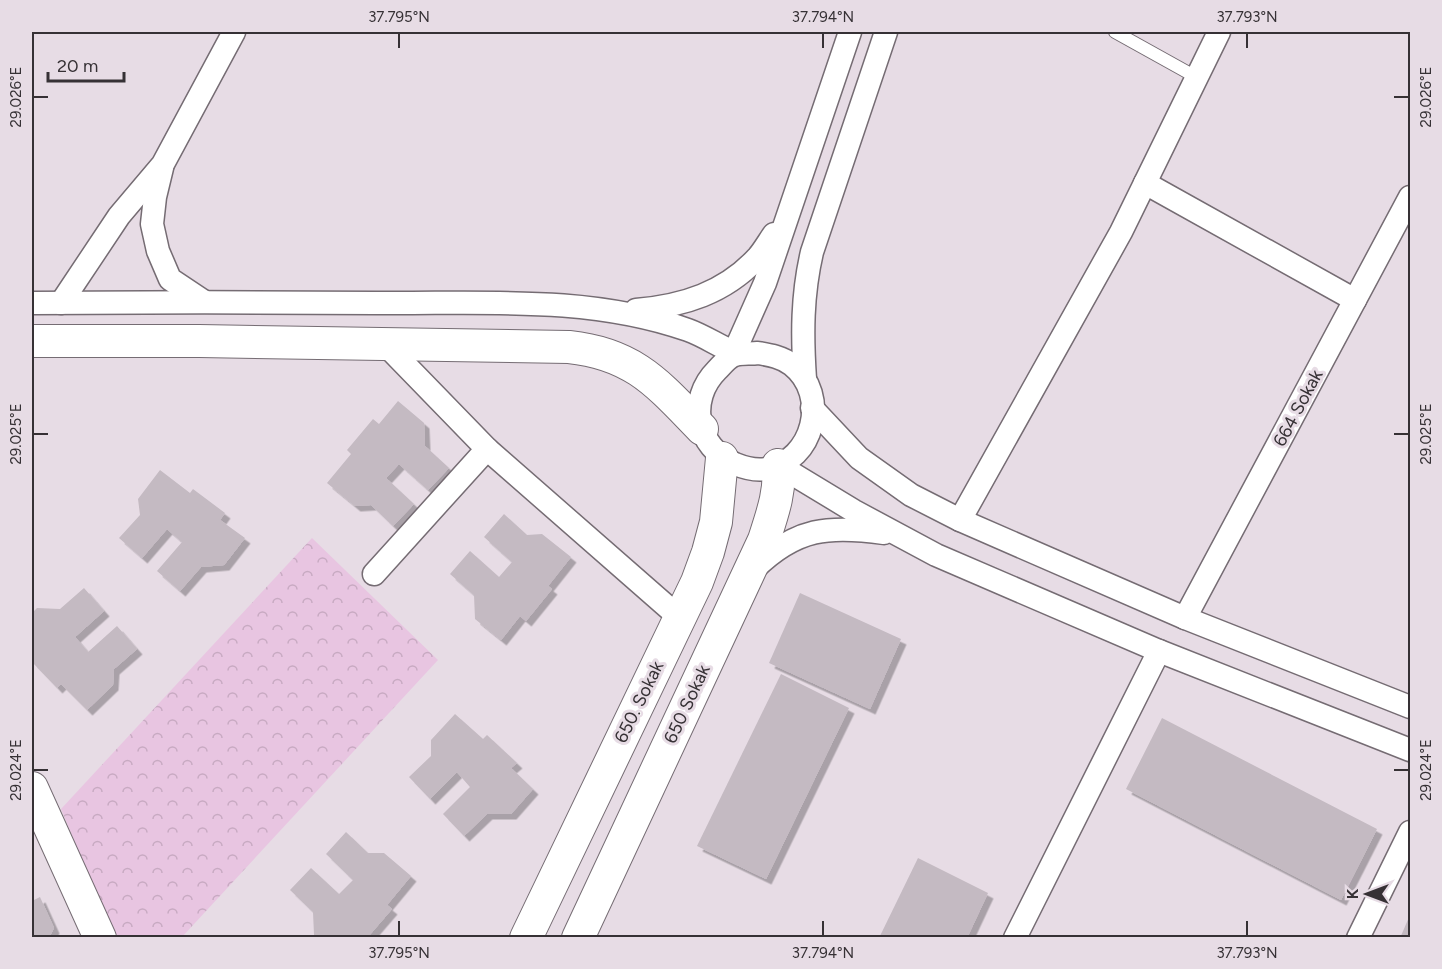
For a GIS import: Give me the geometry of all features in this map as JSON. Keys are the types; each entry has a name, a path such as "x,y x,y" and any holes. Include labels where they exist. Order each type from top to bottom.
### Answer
{"street":[{"path":"61,303 119,216 163,164 234,32"},
{"path":"702,429 699,414 701,394 710,377 733,355 765,284 850,32"},
{"path":"32,341 385,344 569,347 590,350 613,357 642,371 686,410 702,429 713,450 722,458 747,469 767,469 786,462 801,449 811,432 812,396 805,379 802,331 805,280 812,252 886,32"},
{"path":"960,520 1121,232 1218,32"},
{"path":"163,164 155,197 152,224 158,251 170,279 202,301"},
{"path":"1145,183 1355,300"},
{"name":"664 Sokak","path":"1185,618 1410,197"},
{"path":"619,311 667,307 698,298 728,282 758,257 791,210"},
{"path":"32,303 202,301 514,304 589,307 619,311 691,331 733,355 758,353 776,356 792,365 805,379"},
{"path":"385,344 487,450 680,618"},
{"path":"812,408 860,458 911,495 960,520 1185,618 1410,707"},
{"path":"374,574 487,450"},
{"name":"650. Sokak","path":"526,938 680,618 708,552 716,522 722,458"},
{"path":"778,465 854,511 936,555 1159,651 1410,750"},
{"name":"650 Sokak","path":"578,938 764,540 775,507 779,479 778,465"},
{"path":"746,578 774,550 805,534 854,529 902,536"},
{"path":"1015,938 1159,651"},
{"path":"32,788 100,938"},
{"path":"1358,938 1410,832"}],"lane":[{"path":"1115,32 1196,77"}],"green space":[{"path":"312,538 438,660 182,937 114,937 61,809"}],"building":[{"path":"398,401 424,423 425,446 449,468 428,490 399,464 386,478 414,504 393,526 371,505 355,506 327,483 351,454 347,450 373,419 379,424"},
{"path":"160,470 190,493 193,489 225,513 220,520 245,538 224,565 201,567 180,591 157,571 182,542 167,529 142,558 119,538 140,515 138,499"},
{"path":"504,514 527,535 542,534 571,557 548,586 552,589 526,621 520,616 501,640 475,619 474,595 450,574 470,551 499,577 512,562 484,537"},
{"path":"84,588 104,611 75,637 88,652 117,626 137,649 114,669 113,685 87,710 61,684 57,688 32,662 34,654 32,651 32,613 37,608 60,609"},
{"path":"800,593 901,639 870,709 769,663"},
{"path":"781,674 849,708 766,879 697,846"},
{"path":"455,714 483,739 487,735 517,763 511,768 533,789 511,814 487,814 464,836 443,814 470,787 457,772 430,799 409,777 431,756 431,740"},
{"path":"1162,718 1377,829 1341,900 1126,789"},
{"path":"346,832 368,853 384,853 411,876 387,905 392,909 367,938 359,934 356,938 317,938 314,935 313,912 290,890 311,868 339,894 353,880 326,854"},
{"path":"918,858 988,893 967,938 879,938"},
{"path":"40,897 54,928 49,938 32,938 32,901"},
{"path":"1410,915 1410,938 1400,938"}]}
